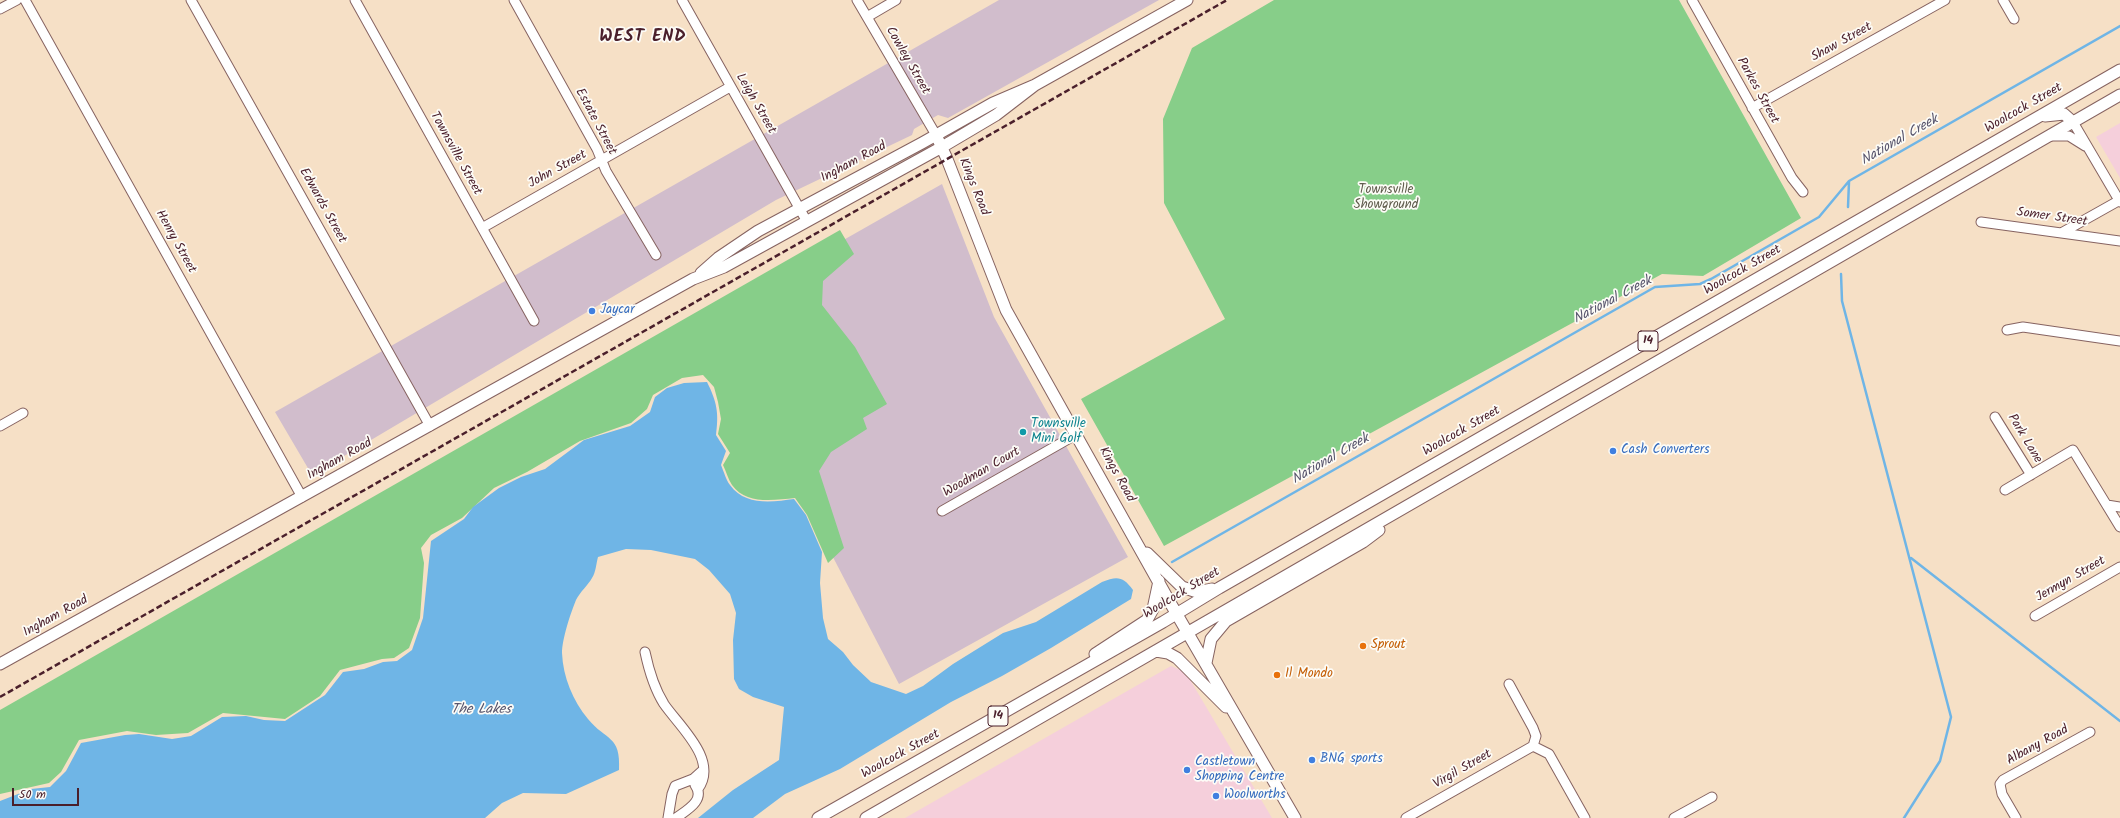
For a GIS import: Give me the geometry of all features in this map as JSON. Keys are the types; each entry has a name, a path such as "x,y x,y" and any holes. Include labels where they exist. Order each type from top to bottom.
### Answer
{"main road":[{"name":"Ingham Road","path":"693,280 718,258 742,241 799,208 993,103 1035,85 1187,0"},
{"name":"Woolcock Street","path":"818,818 1177,614 1219,588 2120,70"},
{"name":"Ingham Road","path":"0,664 693,280 724,267 806,220 942,147 996,115 1035,85"},
{"name":"14","path":"866,818 1413,504 1587,400 2120,94"},
{"path":"2037,118 2064,114 2073,122"},
{"name":"Kings Road","path":"936,135 1006,310 1077,434 1158,581 1295,818"},
{"path":"1206,663 1211,639 1226,621 1363,542 1413,504"},
{"path":"1138,544 1182,587 1197,592 1219,588"},
{"path":"1062,680 1109,644 1147,620 1155,603 1158,581"},
{"path":"1156,651 1172,654 1181,661 1239,720"}],"street":[{"path":"0,9 17,0"},
{"name":"Henry Street","path":"25,0 302,497"},
{"name":"Edwards Street","path":"191,0 430,426"},
{"name":"Townsville Street","path":"355,0 534,321"},
{"name":"Estate Street","path":"514,0 601,160 656,255"},
{"name":"Leigh Street","path":"682,0 806,220"},
{"name":"Cowley Street","path":"857,0 936,135"},
{"path":"867,17 896,0"},
{"name":"Parkes Street","path":"1692,0 1792,178 1803,192"},
{"name":"Shaw Street","path":"1752,108 1945,0"},
{"path":"2003,0 2014,19"},
{"name":"John Street","path":"482,228 730,87"},
{"path":"2063,232 2120,201 2073,122"},
{"path":"2049,136 2069,136 2090,151"},
{"name":"Somer Street","path":"1981,222 2120,241"},
{"path":"2008,330 2023,327 2120,341"},
{"path":"0,426 23,413"},
{"name":"Park Lane","path":"1995,417 2031,475"},
{"name":"Woodman Court","path":"942,512 1077,434"},
{"path":"2005,490 2073,450 2120,527"},
{"path":"2107,505 2120,507"},
{"name":"Jermyn Street","path":"2035,616 2120,567"},
{"path":"645,652 655,687 665,705 685,728 703,763 702,783 698,789 697,801 676,818"},
{"path":"1509,684 1533,728 1536,736 1534,746 1549,754 1585,818"},
{"name":"Albany Road","path":"2016,818 2002,794 2000,784 2007,777 2090,732"},
{"name":"Virgil Street","path":"1406,818 1534,746"},
{"path":"668,818 673,798 672,794 675,786 687,781 703,770"},
{"path":"687,781 698,789"},
{"path":"1674,818 1712,797"},
{"path":"673,798 674,802 682,807 691,807"}],"shaded area":[{"path":"999,0 1159,0 948,118 938,115 914,129 912,135 776,200 312,475 275,412"},
{"path":"2120,123 2120,178 2096,137"},
{"path":"942,184 994,317 1128,557 899,684 708,317"},
{"path":"1171,666 1183,671 1189,678 1272,818 905,818"}],"green space":[{"name":"Townsville Showground","path":"1274,0 1679,0 1801,218 1703,276 1662,274 1164,546 1081,399 1225,319 1164,203 1163,119 1192,48"},
{"path":"840,230 854,254 823,281 822,305 855,347 887,404 863,418 867,429 831,452 819,471 844,548 828,563 807,515 795,498 761,500 745,496 732,485 723,465 730,453 718,434 721,419 714,387 703,375 682,378 653,395 647,409 631,423 580,441 527,472 494,488 462,518 431,535 421,548 424,563 420,618 409,648 394,658 382,659 340,670 320,696 285,719 223,713 188,733 156,735 127,731 79,740 61,772 49,783 0,794 0,710"}],"water":[{"name":"The Lakes","path":"707,382 716,408 716,435 726,451 721,465 727,481 736,492 751,499 759,501 777,501 794,499 806,515 822,552 820,583 823,618 828,639 843,652 853,665 871,682 906,694 923,686 953,664 1003,633 1036,622 1107,580 1119,578 1126,582 1133,590 1131,599 1051,648 1002,676 951,702 840,769 785,794 753,818 698,818 733,790 779,760 784,707 753,697 739,689 734,679 733,640 736,613 730,594 709,570 695,559 651,550 626,549 598,557 593,576 574,605 569,618 562,647 564,671 573,697 588,719 615,744 618,750 619,770 566,794 523,793 502,803 485,818 0,818 0,801 31,789 50,787 66,771 81,743 139,734 172,739 191,736 222,717 246,716 264,720 285,721 325,695 343,672 364,669 383,662 397,661 412,650 423,618 431,541 464,519 473,507 499,488 521,477 545,469 584,440 630,426 650,412 655,397 667,388 684,383"}],"waterway":[{"name":"National Creek","path":"1172,562 1655,287 1700,284 1711,279 1819,217 1849,181 2120,26"},
{"path":"1848,207 1849,182"},
{"path":"1841,274 1842,301 1951,717 1940,761 1904,818"},
{"path":"1911,558 2120,721"}],"railway":[{"path":"0,697 1227,0"}],"place":[{"name":"Jaycar","path":"592,311"},
{"name":"Townsville Mini Golf","path":"1023,432"},
{"name":"Cash Converters","path":"1613,451"},
{"name":"Sprout","path":"1363,646"},
{"name":"Il Mondo","path":"1277,675"},
{"name":"BNG sports","path":"1312,760"},
{"name":"Castletown Shopping Centre","path":"1187,770"},
{"name":"Woolworths","path":"1216,796"}],"district":[{"name":"WEST END","path":"643,38"}]}
